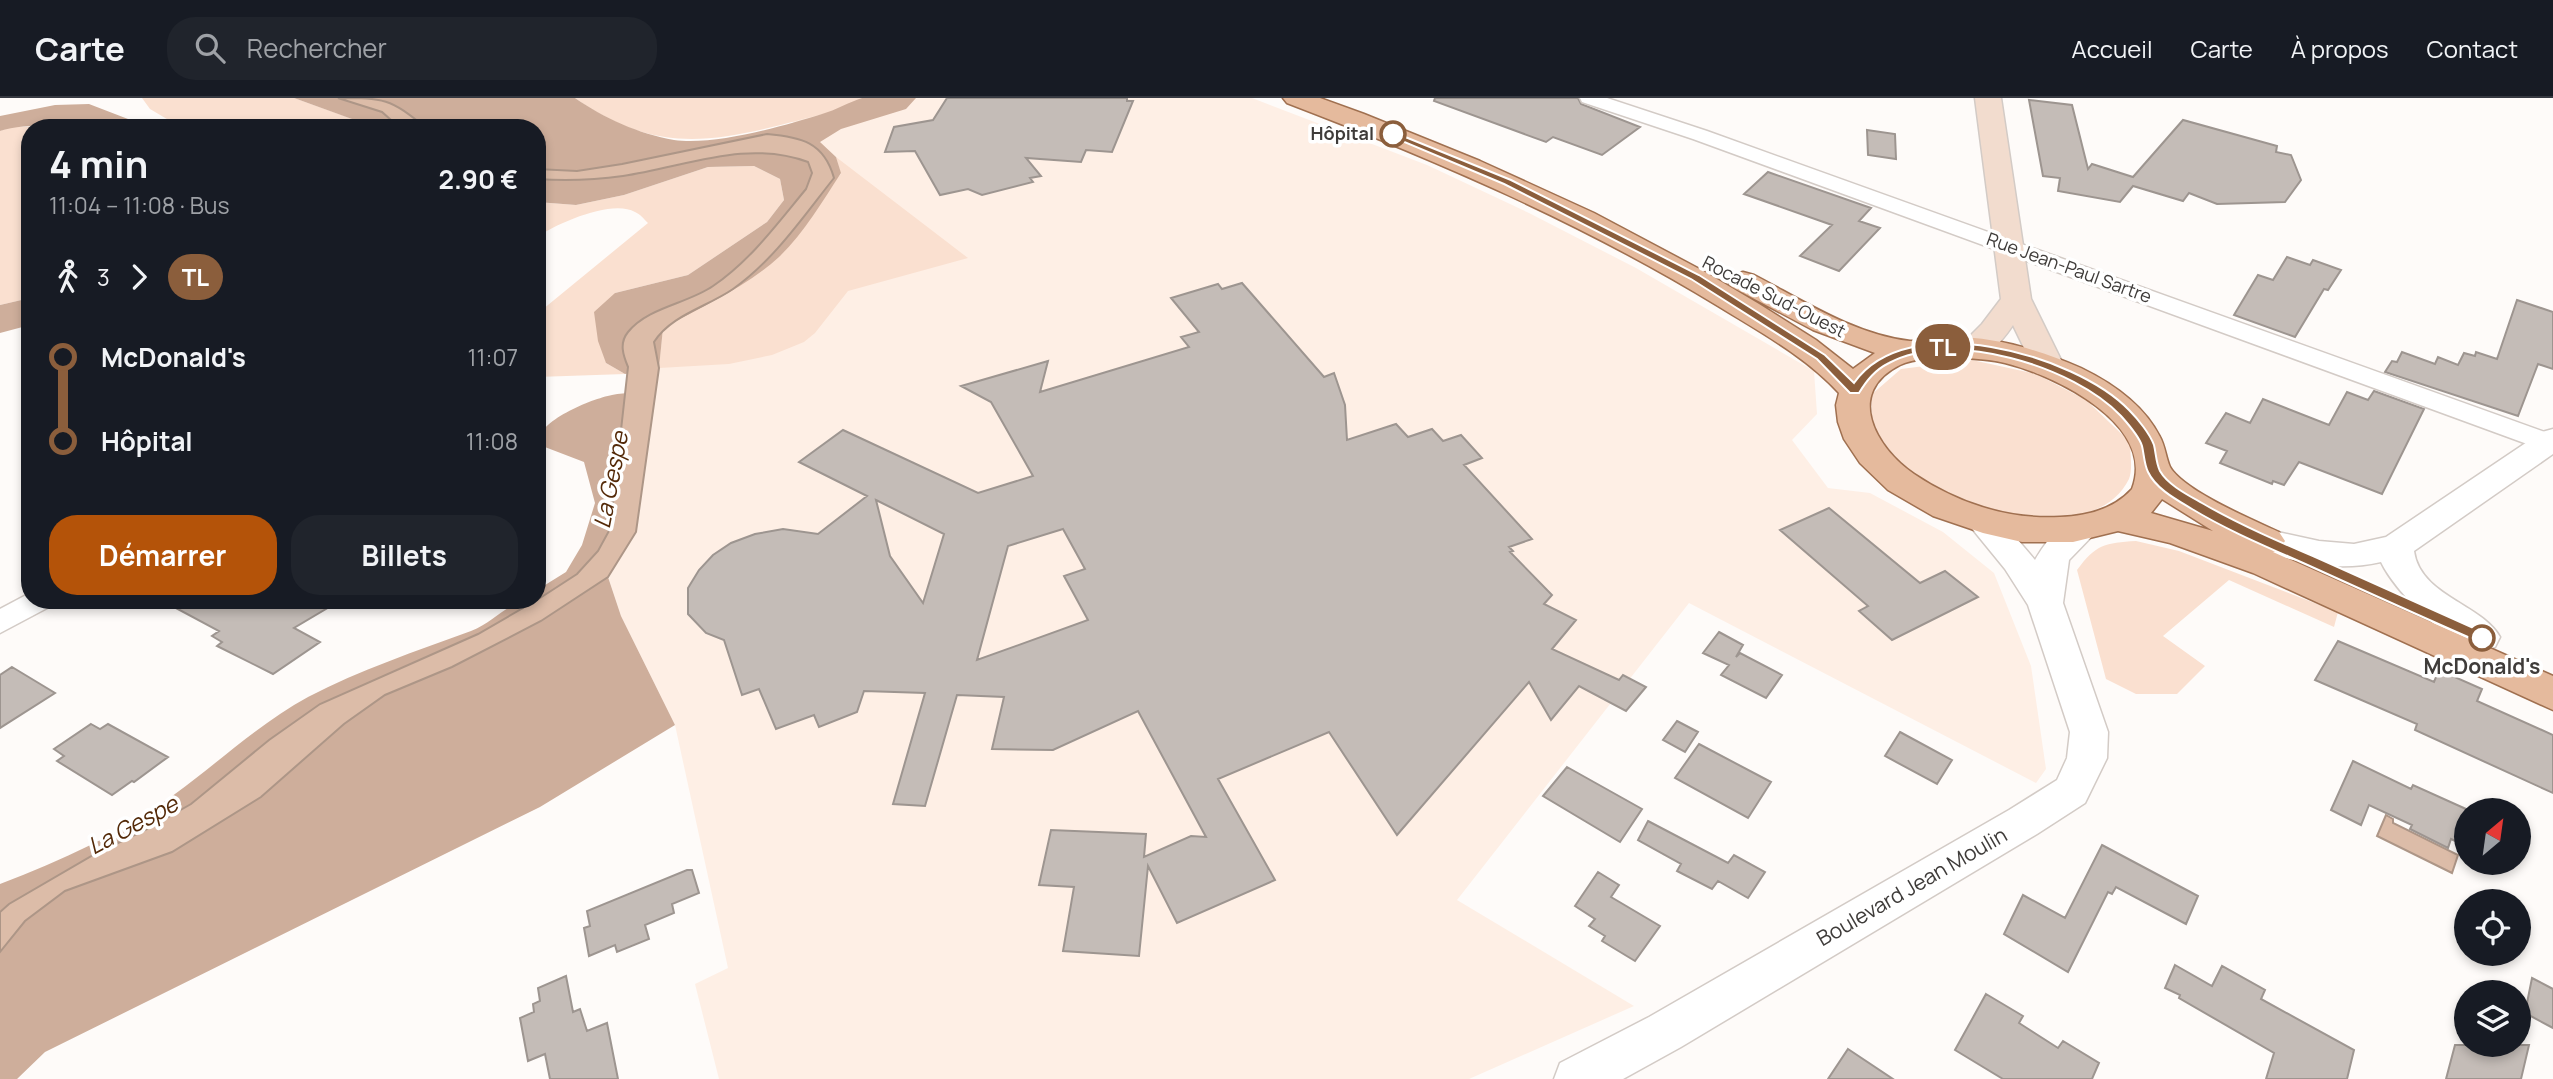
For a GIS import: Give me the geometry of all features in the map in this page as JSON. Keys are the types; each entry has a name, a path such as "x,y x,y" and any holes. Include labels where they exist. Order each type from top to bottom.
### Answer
{"main road":[{"name":"Rocade Sud-Ouest","path":"1296,98 1413,142 1507,182 1695,277 1821,357 1855,390"},
{"name":"Rocade Sud-Ouest","path":"1332,98 1429,133 1518,170 1713,265 1848,335 1877,346 1911,351"},
{"path":"1988,98 2016,299 2048,366"},
{"path":"1974,348 1993,331 2016,299"},
{"path":"2100,523 2137,506 2150,490 2154,471 2147,442 2124,412 2090,386 2048,366 2011,355 1974,348 1941,347 1911,351 1885,360 1866,373 1855,390 1851,411 1858,434 1874,458 1900,481 1938,503 1982,520 2034,530 2100,523 2178,532 2266,564 2553,694"},
{"path":"2154,471 2168,487 2198,507 2269,542 2553,668"}],"street":[{"name":"Rue Jean-Paul Sartre","path":"1589,98 1700,135 2550,441"},
{"path":"2269,542 2319,553 2354,556 2396,547 2550,441"},
{"name":"Boulevard Jean Moulin","path":"1577,1079 1676,1025 2071,791 2087,758 2089,732 2045,603 2017,560 1982,520"},
{"name":"Boulevard Jean Moulin","path":"2045,603 2048,565 2063,543 2100,523"},
{"path":"2396,547 2395,557 2407,579 2443,610 2482,638"},
{"path":"0,622 23,609"}],"shaded area":[{"path":"142,98 294,98 353,119 167,119 150,109"},
{"path":"294,98 575,98 635,129 674,140 690,141 728,138 769,129 827,112 862,98 916,98 906,109 841,129 820,142 836,157 841,173 797,238 779,257 752,278 663,328 659,368 625,374 606,363 598,341 594,312 615,293 688,275 767,222 784,200 780,179 754,166 708,167 624,195 576,205 546,203 546,119 352,119"},
{"path":"338,98 366,98 386,102 414,119 390,119 382,112"},
{"path":"575,98 862,98 839,109 765,129 736,135 682,139 656,136 630,128 603,116"},
{"path":"763,98 1252,98 1427,165 1636,268 1814,371 1817,414 1792,440 1828,488 1870,493 1943,532 1994,573 2031,666 2046,769 2036,783 1689,603 1457,900 1634,1006 1469,1079 719,1079 695,984 728,968 675,725 621,616 608,577 636,531 659,368 653,342 836,157"},
{"path":"89,104 128,119 21,119 21,127 0,131 0,116 55,105"},
{"path":"21,127 21,300 0,305 0,131"},
{"path":"767,134 790,137 810,144 824,156 834,178 787,237 748,278 680,318 654,342 659,368 636,532 608,577 541,621 452,667 385,695 344,724 261,797 172,852 65,891 25,921 0,952 0,912 9,904 95,854 191,804 269,740 320,704 478,634 521,609 546,609 546,594 577,574 598,551 610,529 628,367 623,349 625,336 646,317 703,292 739,265 806,189 812,173 808,162 762,153 716,157 623,176 546,179 546,169 577,171"},
{"path":"836,157 968,258 848,291 815,333 804,342 772,355 729,364 659,368 663,328 733,289 841,174"},
{"path":"754,166 780,179 784,200 767,222 688,275 615,293 606,363 625,374 546,377 546,307 648,223 635,212 613,208 585,214 546,232 546,203 576,205 624,195 708,167"},
{"path":"21,300 21,327 0,333 0,305"},
{"path":"1972,360 2036,374 2086,400 2130,442 2129,479 2112,500 2087,513 2058,518 2025,517 1961,500 1933,487 1907,468 1876,429 1872,419 1871,395 1901,369"},
{"path":"656,392 636,532 608,577 621,616 675,725 540,807 45,1052 17,1079 0,1079 0,884 68,856 134,822 273,719 308,697 368,670 471,631 507,609 546,609 546,584 566,572 582,545 595,503 584,462 546,447 546,427 567,412 591,401 617,394"},
{"path":"2136,541 2179,551 2338,612 2334,627 2229,580 2163,636 2205,666 2177,694 2136,694 2106,679 2077,570 2102,546"},
{"path":"2386,815 2393,819 2393,823 2454,853 2452,873 2377,836"}],"building":[{"path":"947,98 1127,98 1127,101 1133,101 1112,152 1086,150 1081,162 1026,158 1041,176 1030,178 1033,182 982,195 968,189 940,195 915,151 885,152 894,127 933,120"},
{"path":"1435,98 1578,98 1581,104 1640,127 1602,155 1553,137 1546,142 1434,101"},
{"path":"2029,100 2072,105 2088,169 2092,164 2133,177 2183,120 2277,146 2276,152 2291,155 2301,180 2285,202 2217,204 2189,193 2183,201 2133,186 2120,202 2058,191 2060,178 2043,176"},
{"path":"1867,130 1895,134 1896,159 1868,155"},
{"path":"1768,172 1871,208 1859,221 1880,228 1839,271 1800,256 1832,225 1744,194"},
{"path":"2287,257 2310,265 2313,260 2341,270 2328,290 2324,289 2295,337 2234,315 2258,275 2273,280"},
{"path":"1242,283 1324,377 1334,373 1345,405 1347,440 1396,424 1408,437 1432,429 1443,441 1461,435 1482,458 1464,465 1532,539 1509,547 1513,551 1510,552 1552,595 1544,604 1576,620 1552,649 1619,680 1623,675 1646,687 1626,711 1579,686 1551,720 1529,682 1397,835 1329,732 1218,779 1275,880 1177,923 1148,866 1139,956 1063,951 1074,887 1039,885 1051,830 1146,834 1144,857 1191,836 1206,837 1138,711 1053,750 992,749 1004,697 957,695 925,806 893,804 925,693 864,691 857,712 819,727 814,715 776,729 759,689 742,695 724,640 706,633 688,614 688,588 699,570 713,555 731,543 755,534 783,529 818,534 867,496 799,462 843,430 978,493 1033,476 991,402 961,386 1048,361 1040,392 1189,347 1181,337 1199,332 1171,298 1218,284 1222,289","holes":["876,500 944,534 923,603 890,556","1063,529 1085,569 1064,576 1088,620 977,660 1008,546"]},
{"path":"2517,300 2553,312 2553,369 2538,364 2518,416 2385,372 2392,361 2397,362 2402,352 2435,364 2438,357 2458,365 2464,353 2475,356 2476,352 2497,359"},
{"path":"2374,391 2424,409 2382,494 2299,462 2284,485 2273,481 2272,484 2220,463 2227,451 2206,443 2226,413 2250,423 2263,399 2329,425 2347,392 2368,400"},
{"path":"1829,508 1920,583 1945,571 1978,597 1892,640 1859,611 1868,606 1780,530"},
{"path":"178,609 326,609 294,628 320,642 273,674 217,646 222,642 212,636 219,631"},
{"path":"1719,632 1743,645 1736,657 1740,653 1782,675 1766,698 1721,675 1729,665 1703,653"},
{"path":"2338,641 2434,682 2439,670 2482,689 2477,701 2553,735 2553,793 2415,730 2417,724 2315,680"},
{"path":"12,667 55,693 0,728 0,675"},
{"path":"1677,721 1698,732 1685,752 1663,740"},
{"path":"91,724 100,729 108,724 168,757 112,795 57,761 64,756 54,749"},
{"path":"1900,732 1952,760 1937,784 1885,756"},
{"path":"1699,744 1771,782 1748,818 1675,778"},
{"path":"2353,761 2411,789 2413,785 2454,804 2454,840 2451,839 2448,848 2410,829 2412,825 2369,805 2361,825 2331,810"},
{"path":"1567,767 1642,809 1620,842 1543,796"},
{"path":"1648,821 1728,863 1734,855 1765,872 1748,898 1718,881 1712,889 1677,871 1681,864 1638,840"},
{"path":"2102,845 2198,896 2186,924 2116,887 2112,894 2108,892 2068,972 2004,934 2023,895 2065,918"},
{"path":"692,870 699,893 672,904 674,913 645,925 649,939 617,952 615,945 589,956 584,928 590,926 587,911"},
{"path":"1598,872 1619,885 1611,897 1660,926 1635,961 1602,941 1605,936 1589,926 1595,919 1575,906"},
{"path":"2175,965 2212,986 2222,966 2265,990 2261,999 2354,1050 2347,1079 2266,1079 2274,1053 2165,988"},
{"path":"566,976 573,1012 580,1009 587,1031 607,1023 618,1079 550,1079 545,1054 528,1061 520,1018 534,1012 533,1004 540,1001 538,988"},
{"path":"2532,978 2553,989 2553,1028 2531,1016"},
{"path":"1986,994 2023,1016 2019,1023 2058,1048 2063,1041 2099,1063 2092,1079 2003,1079 1955,1050"},
{"path":"1848,1049 1893,1079 1828,1079"},
{"path":"2454,1049 2454,1057 2526,1057 2521,1079 2446,1079"}],"bus line":[{"name":"TL","path":"1393,134 1507,182 1695,277 1821,357 1855,390 1866,373 1885,360 1911,351 1941,347 1974,348 2048,366 2090,386 2124,412 2147,442 2154,471 2168,487 2198,507 2482,638"}],"place":[{"name":"Hôpital","path":"1393,134"},
{"name":"McDonald's","path":"2482,638"}],"water label":[{"name":"La Gespe","path":"611,480"},
{"name":"La Gespe","path":"133,825"}]}
